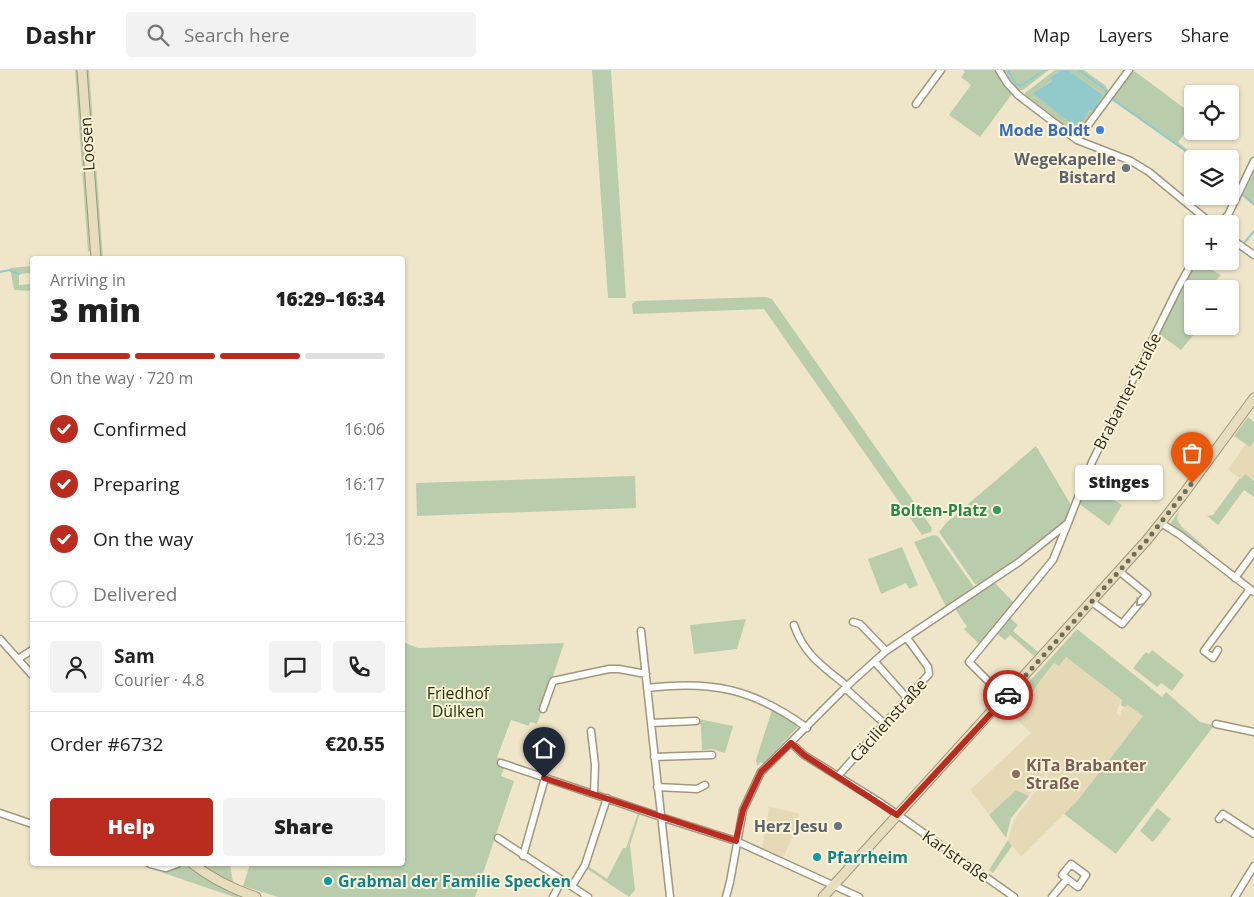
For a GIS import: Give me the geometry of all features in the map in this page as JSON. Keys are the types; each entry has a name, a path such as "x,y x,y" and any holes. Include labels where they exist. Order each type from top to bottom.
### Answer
{"main road":[{"name":"Loosen","path":"82,70 96,256"},
{"path":"823,897 1092,602 1161,523 1254,398"},
{"path":"196,866 219,882 256,897"}],"street":[{"path":"916,104 941,70"},
{"path":"999,70 1018,96 1077,140 1131,161 1149,172 1201,215"},
{"path":"1077,140 1129,70"},
{"path":"1228,215 1254,161"},
{"path":"1239,244 1254,255"},
{"name":"Brabanter Straße","path":"1005,698 969,662 1053,560 1092,462 1188,270"},
{"path":"726,897 743,810 761,772 846,687 886,651 943,611 1019,562 1068,523"},
{"path":"1161,523 1199,549 1252,590 1204,651 1213,658 1218,650"},
{"path":"1235,578 1254,552"},
{"path":"1092,602 1122,624 1147,594 1119,571"},
{"path":"853,622 860,624 886,651"},
{"path":"794,625 799,639 807,652 885,724"},
{"path":"641,631 670,897"},
{"name":"Cäcilienstraße","path":"838,776 929,674 928,667 907,638"},
{"path":"0,639 30,673"},
{"path":"18,659 30,651"},
{"path":"875,662 907,698"},
{"path":"543,709 553,681 619,668 646,674"},
{"path":"647,688 704,685 736,690 770,705 807,728"},
{"path":"651,723 696,721"},
{"path":"1216,724 1254,732"},
{"path":"591,731 595,765 594,794"},
{"name":"Karlstraße","path":"791,743 804,755 897,815 1014,897"},
{"path":"654,757 712,755"},
{"path":"501,763 736,841 855,896"},
{"path":"523,856 544,778"},
{"path":"657,787 697,789 705,785"},
{"path":"572,886 585,865 607,798"},
{"path":"0,813 30,823"},
{"path":"1219,819 1223,814 1254,834"},
{"path":"498,838 588,897"},
{"path":"158,866 166,868 172,866"},
{"path":"1235,897 1254,866"},
{"path":"1052,897 1067,879"},
{"path":"553,897 562,880"}],"shaded area":[{"path":"1254,441 1254,481 1245,474 1241,479 1228,469 1246,444 1250,447"},
{"path":"1066,657 1122,700 1117,710 1120,717 1121,710 1128,704 1143,716 1078,800 1021,857 1008,840 1014,820 1048,775 1046,773 1029,796 1016,790 989,815 970,790 1031,733 1005,708 1008,705 1012,708 1027,694 1029,696 1055,663"},
{"path":"769,807 799,813 797,827 783,858 762,849"}],"green space":[{"path":"75,70 79,70 93,249 88,252"},
{"path":"86,70 89,70 103,256 99,256"},
{"path":"592,70 611,70 626,298 608,298"},
{"path":"963,70 996,70 1012,94 980,137 949,115 971,85 961,77 965,72"},
{"path":"1004,70 1049,70 1023,90 1017,90"},
{"path":"1055,70 1061,70 1051,78 1053,80 1034,93 1046,103 1092,111 1103,95 1068,70 1084,70 1106,86 1109,94 1081,131 1075,134 1024,97 1025,93"},
{"path":"1130,70 1133,70 1184,108 1184,135 1178,142 1188,150 1184,151 1110,99"},
{"path":"1254,165 1254,206 1240,194"},
{"path":"30,266 30,273 19,274 19,285 30,284 30,291 14,290 10,268"},
{"path":"1190,270 1212,270 1221,275 1216,280 1184,280"},
{"path":"1184,280 1184,335 1194,335 1181,350 1159,334"},
{"path":"766,297 772,299 932,528 931,532 922,535 764,309 633,314 632,304 636,301"},
{"path":"1248,417 1254,422 1254,441 1250,447 1234,436"},
{"path":"1036,446 1071,505 1065,521 1042,541 980,585 975,584 939,532 946,523"},
{"path":"1245,474 1254,481 1254,497 1244,490 1218,525 1207,516 1213,515"},
{"path":"635,476 636,508 417,516 416,483"},
{"path":"1086,483 1122,505 1109,526 1078,503"},
{"path":"1179,511 1177,519 1181,526 1212,553 1170,524"},
{"path":"933,535 938,536 973,586 972,590 946,607 914,542"},
{"path":"902,547 918,585 909,589 906,583 881,594 868,559"},
{"path":"993,581 1015,604 980,645 964,629 967,627 954,607"},
{"path":"1009,617 1018,625 1013,631 1038,652 1034,656 1010,635 1005,640 996,633"},
{"path":"746,619 737,649 694,654 690,625"},
{"path":"1077,629 1162,697 1166,692 1200,722 1212,725 1213,727 1116,854 1064,814 1078,800 1143,716 1128,705 1124,707 1121,705 1122,700 1066,657 1059,666 1054,663 1029,696 1026,694 1015,708 1008,705"},
{"name":"Friedhof Dülken","path":"405,643 418,648 564,643 537,724 530,722 529,726 511,720 497,757 502,759 500,766 504,768 501,776 514,781 475,897 278,897 243,886 249,866 405,866"},
{"path":"1152,650 1184,675 1172,691 1161,683 1157,687 1133,668 1146,652 1149,654"},
{"path":"772,710 785,716 796,724 797,728 763,764 761,762 757,766 756,760"},
{"path":"699,719 733,726 725,753 712,749 702,750"},
{"path":"1016,790 1029,796 1011,818 1006,838 989,815"},
{"path":"1157,808 1171,819 1153,842 1140,831"},
{"path":"638,813 640,813 630,845 635,890 629,897 586,868 588,866 607,879 623,848 626,848"},
{"path":"1008,840 1012,846 993,873 989,870"},
{"path":"143,866 167,870 189,866 239,897 234,897"},
{"path":"200,866 230,866 233,883 228,883"}],"water":[{"path":"1061,70 1068,70 1103,95 1093,111 1089,110 1078,129 1033,93 1052,81 1050,78"}],"waterway":[{"path":"1008,70 1016,84 1020,86 1045,70"},
{"path":"1079,70 1105,89 1108,95"},
{"path":"1111,98 1184,150"},
{"path":"1241,193 1254,204"},
{"path":"1244,243 1254,231"},
{"path":"0,272 9,270 19,274"}],"way so far":[{"path":"1008,695 1147,540 1192,483"}],"place":[{"name":"Mode Boldt","path":"1100,130"},
{"name":"Wegekapelle Bistard","path":"1126,168"},
{"name":"Stinges","path":"1192,483"},
{"name":"Bolten-Platz","path":"997,510"},
{"name":"KiTa Brabanter Straße","path":"1016,774"},
{"name":"Herz Jesu","path":"838,826"},
{"name":"Pfarrheim","path":"817,857"},
{"name":"Grabmal der Familie Specken","path":"328,881"}],"route":[{"path":"544,778 736,841 743,810 761,772 791,743 804,755 872,797 897,815 1008,695"}]}
